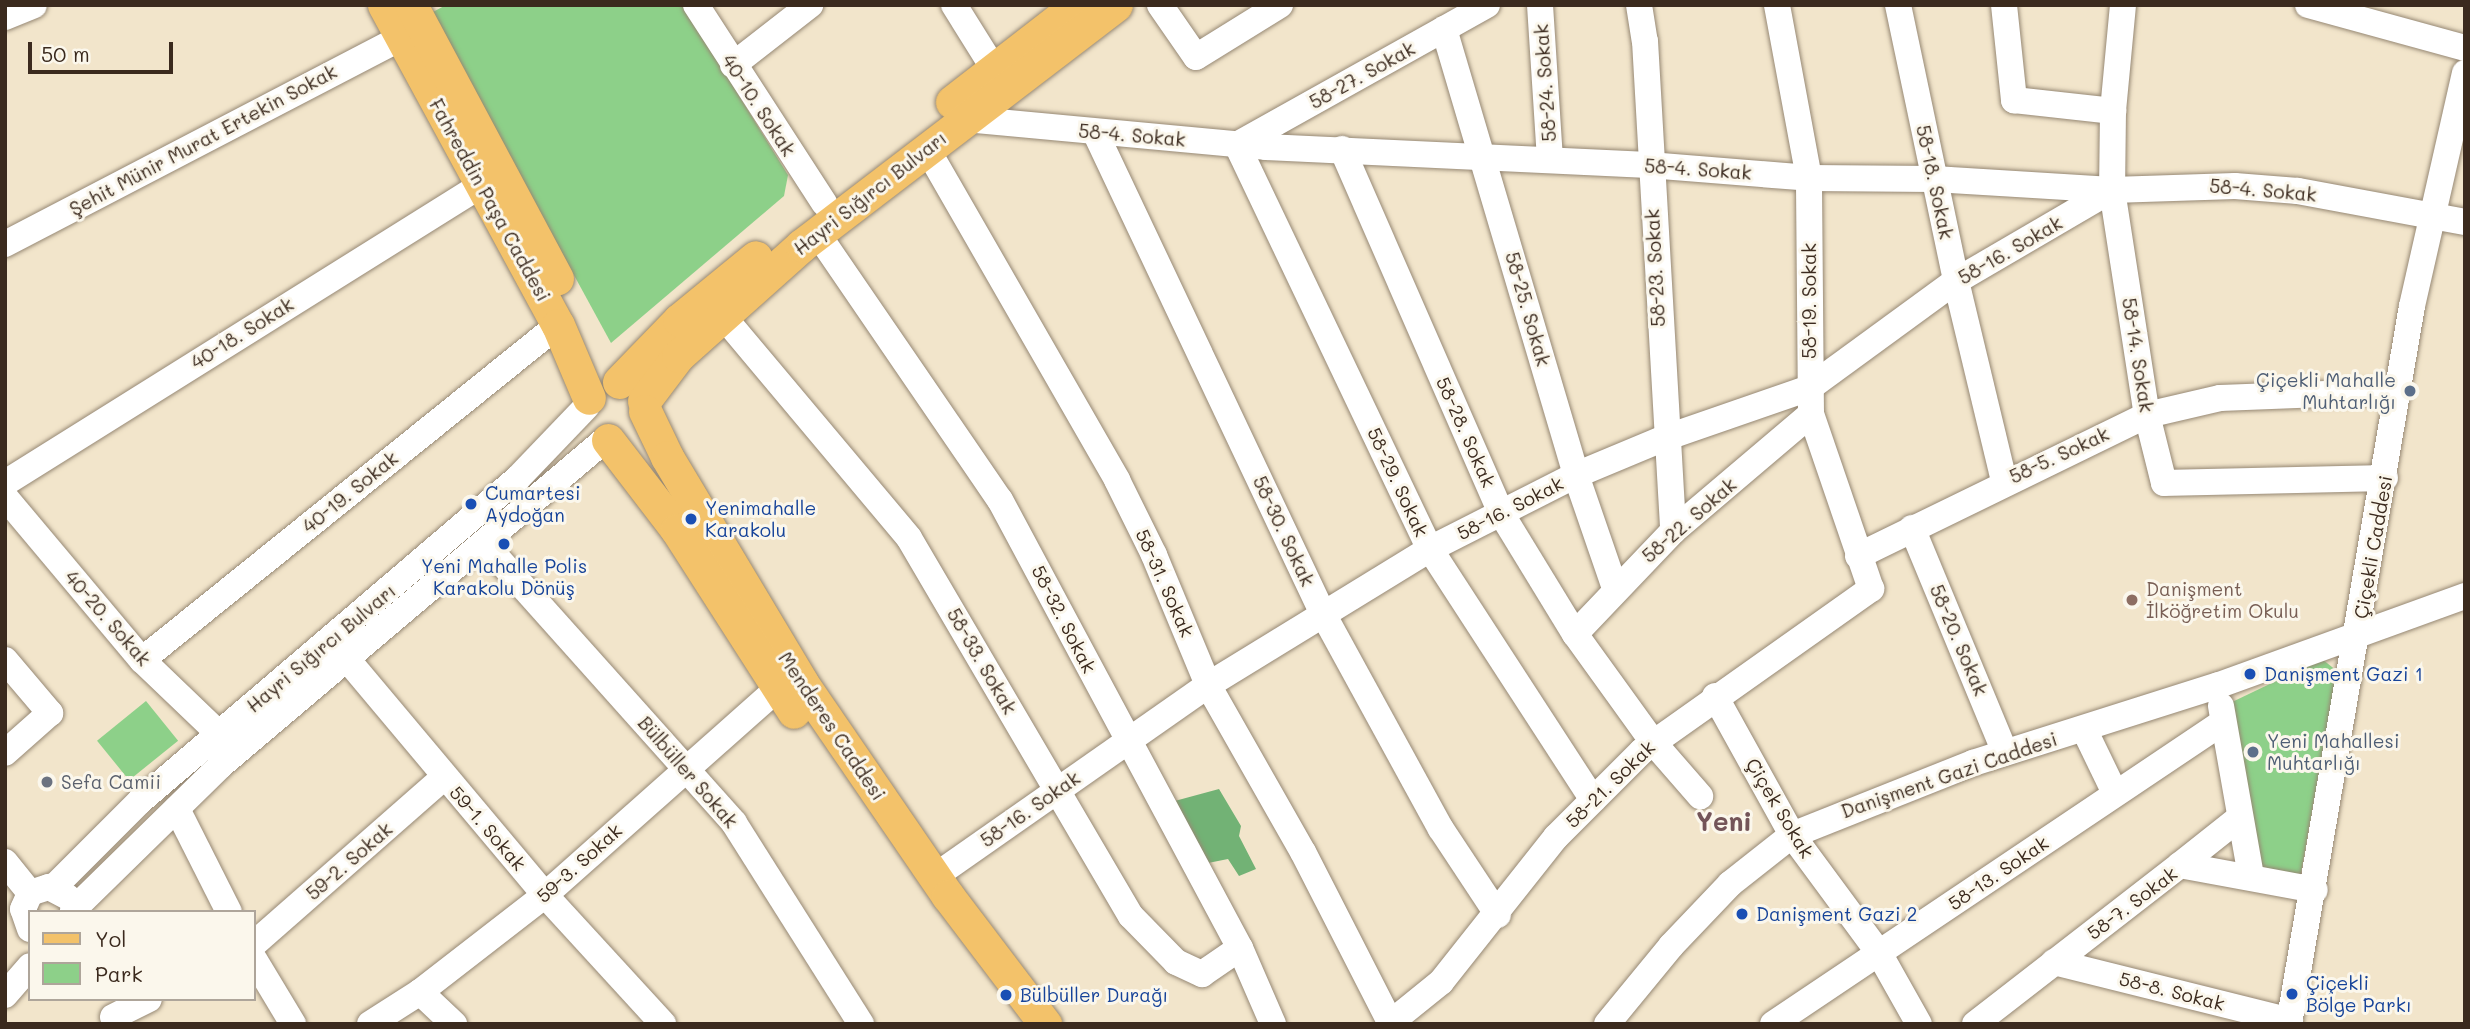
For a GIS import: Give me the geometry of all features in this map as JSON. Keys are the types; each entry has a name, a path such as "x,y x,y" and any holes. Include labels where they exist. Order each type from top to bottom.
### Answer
{"main road":[{"name":"Fahreddin Paşa Caddesi","path":"384,5 480,186 558,325 616,397"},
{"name":"Fahreddin Paşa Caddesi","path":"411,5 616,397"},
{"name":"Hayri Sığırcı Bulvarı","path":"616,397 699,303 1077,5"},
{"name":"Hayri Sığırcı Bulvarı","path":"616,397 666,369 722,315 818,236 965,119 1116,5"},
{"path":"607,439 631,437 641,426 616,397"},
{"name":"Menderes Caddesi","path":"1016,1024 778,688 677,530 607,439 589,424 616,397 672,467 802,683 934,877 1045,1024"}],"street":[{"path":"5,17 34,5"},
{"name":"40-10. Sokak","path":"696,5 824,203"},
{"path":"733,65 810,5"},
{"path":"954,5 994,69"},
{"path":"1160,5 1196,57 1280,5"},
{"name":"58-27. Sokak","path":"1237,145 1487,5"},
{"name":"58-24. Sokak","path":"1540,5 1550,160"},
{"name":"58-23. Sokak","path":"1639,5 1645,41 1649,165 1673,531"},
{"name":"58-19. Sokak","path":"1777,5 1809,177 1810,401 1858,556 1871,589"},
{"name":"58-18. Sokak","path":"1898,5 1956,281 2004,481"},
{"path":"2004,5 2014,100 2113,111"},
{"name":"58-14. Sokak","path":"2123,5 2113,111 2112,190 2147,415 2164,483 2385,478"},
{"path":"2308,5 2465,48"},
{"name":"58-25. Sokak","path":"1444,29 1484,156 1576,475 1615,588"},
{"name":"Şehit Münir Murat Ertekin Sokak","path":"5,244 402,37"},
{"name":"Çiçekli Caddesi","path":"2290,1022 2315,890 2429,217 2465,73"},
{"name":"58-4. Sokak","path":"965,119 1237,145 1649,165 1809,177 1934,179 2112,190 2248,187 2298,191 2465,222"},
{"name":"58-30. Sokak","path":"1096,132 1322,612 1441,829 1498,915"},
{"name":"58-29. Sokak","path":"1237,145 1430,549 1592,800"},
{"name":"58-31. Sokak","path":"927,149 1116,480 1154,555 1208,685 1303,852 1390,1024"},
{"name":"58-28. Sokak","path":"1342,149 1502,513 1575,634 1653,742 1700,796"},
{"name":"40-18. Sokak","path":"5,483 480,186"},
{"name":"58-16. Sokak","path":"934,877 1208,685 1322,612 1430,549 1576,475 1665,438 1810,401 1956,281 2112,190"},
{"name":"58-32. Sokak","path":"818,236 1000,500 1126,742 1240,948 1273,1024"},
{"name":"58-33. Sokak","path":"722,315 909,538 986,663 1056,792 1131,916 1176,962 1202,974 1240,948"},
{"name":"40-19. Sokak","path":"142,660 558,325"},
{"name":"58-5. Sokak","path":"1858,556 2004,481 2147,415 2220,398 2399,391"},
{"name":"Hayri Sığırcı Bulvarı","path":"34,906 218,733 616,397"},
{"name":"58-22. Sokak","path":"1575,634 1615,588 1810,401"},
{"name":"Hayri Sığırcı Bulvarı","path":"73,910 221,765 607,439"},
{"name":"40-20. Sokak","path":"5,497 142,660 218,733"},
{"name":"58-20. Sokak","path":"1912,528 2005,753"},
{"name":"Bülbüller Sokak","path":"484,543 734,823 861,1024"},
{"name":"58-21. Sokak","path":"1390,1024 1441,982 1498,915 1556,837 1653,742 1871,589"},
{"name":"Danişment Gazi Caddesi","path":"1607,1024 1671,946 1730,884 1792,835 2005,753 2219,684 2358,631 2465,596"},
{"name":"59-1. Sokak","path":"347,659 545,895 663,1024"},
{"path":"5,660 50,713 5,753"},
{"path":"2219,684 2238,819 2251,876"},
{"name":"59-3. Sokak","path":"370,1024 420,992 545,895 778,688"},
{"name":"Çiçek Sokak","path":"1715,696 1792,835 1879,953 1919,1024"},
{"name":"58-13. Sokak","path":"1773,1024 2223,722"},
{"path":"2084,729 2115,793"},
{"name":"59-2. Sokak","path":"256,942 444,777"},
{"path":"177,809 228,910"},
{"path":"2180,864 2238,819"},
{"path":"5,862 34,906 68,897 72,910"},
{"name":"58-7. Sokak","path":"1975,1024 2180,864 2315,890"},
{"name":"Hayri Sığırcı Bulvarı","path":"5,935 28,912"},
{"name":"58-8. Sokak","path":"2054,962 2290,1022"},
{"path":"256,963 293,1024"},
{"path":"5,995 28,969"},
{"path":"420,992 454,1024"},
{"path":"111,1013 144,1001"}],"green space":[{"path":"446,5 683,5 788,175 784,196 611,343 431,13"},
{"path":"2322,659 2337,671 2300,879 2253,865 2230,703"},
{"path":"146,701 178,741 129,780 97,741"},
{"path":"1219,789 1241,826 1239,836 1256,869 1239,876 1228,859 1208,863 1171,802"}],"place":[{"name":"Çiçekli Mahalle Muhtarlığı","path":"2410,391"},
{"name":"Cumartesi Aydoğan","path":"471,504"},
{"name":"Yenimahalle Karakolu","path":"691,519"},
{"name":"Yeni Mahalle Polis Karakolu Dönüş","path":"504,544"},
{"name":"Danişment İlköğretim Okulu","path":"2132,600"},
{"name":"Danişment Gazi 1","path":"2250,674"},
{"name":"Yeni Mahallesi Muhtarlığı","path":"2253,752"},
{"name":"Sefa Camii","path":"47,782"},
{"name":"Danişment Gazi 2","path":"1742,914"},
{"name":"Çiçekli Bölge Parkı","path":"2292,994"},
{"name":"Bülbüller Durağı","path":"1006,995"}],"district":[{"name":"Yeni","path":"1724,822"}]}
